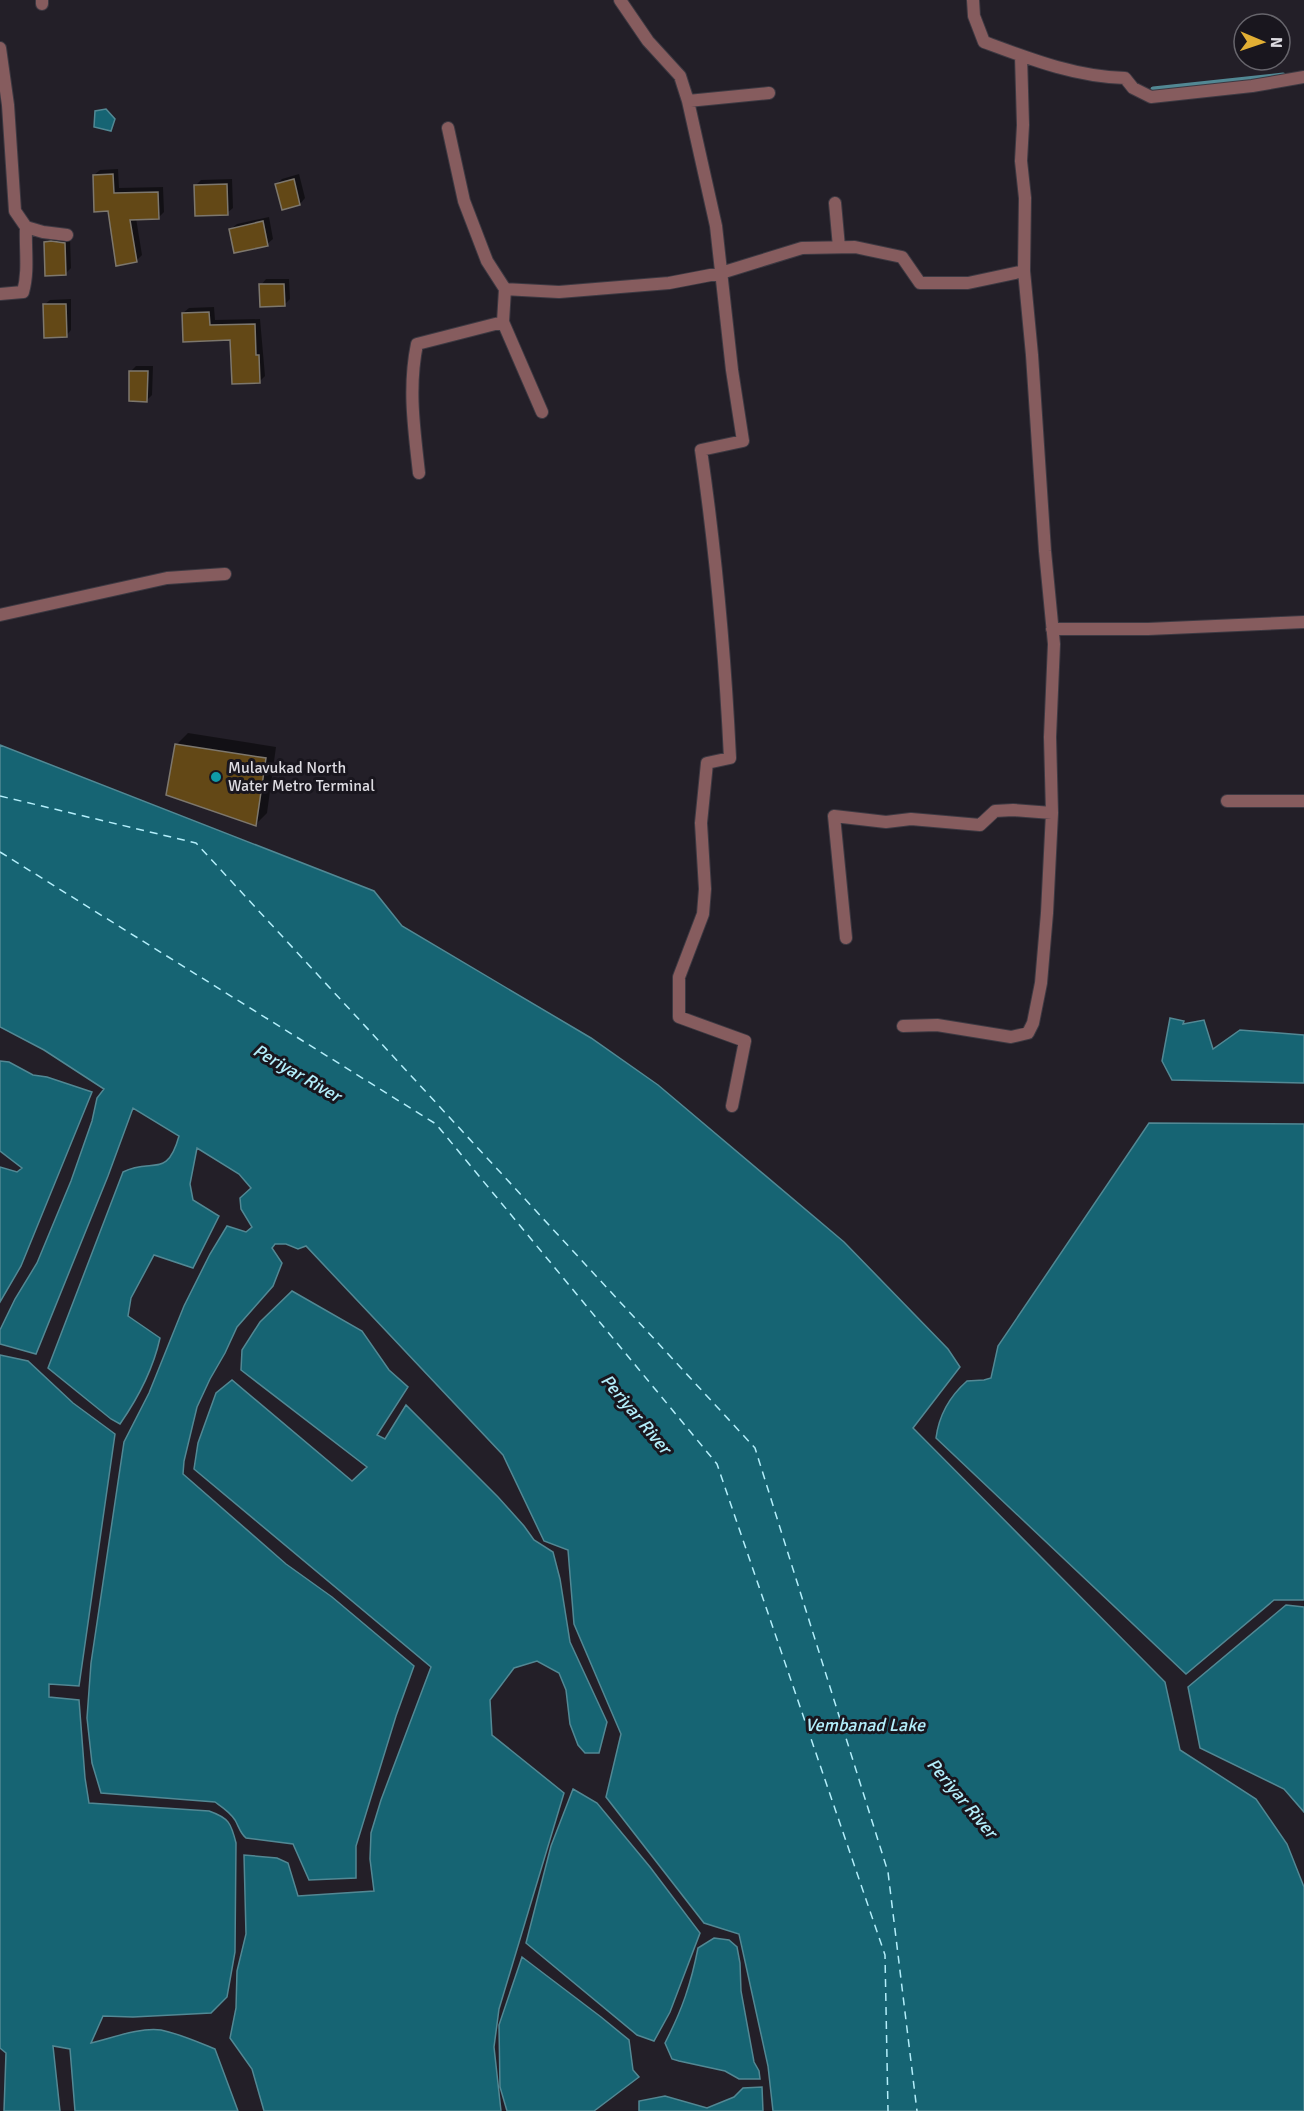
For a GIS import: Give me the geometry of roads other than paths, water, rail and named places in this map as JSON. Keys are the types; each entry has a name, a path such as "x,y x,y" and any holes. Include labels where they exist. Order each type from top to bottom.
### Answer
{"street":[{"path":"620,0 648,41 680,76 688,101 716,226 743,441 701,450 722,620 730,758 707,763 701,823 705,889 703,915 679,977 679,1017 745,1041 732,1106"},
{"path":"973,0 974,16 984,42 1021,56 1100,77 1125,78 1133,87 1151,97 1252,86 1304,77"},
{"path":"0,48 8,105 15,212 26,227 67,235"},
{"path":"903,1026 937,1025 1011,1037 1028,1034 1033,1023 1041,983 1052,813 1050,737 1054,644 1024,271 1025,198 1021,162 1023,125 1021,56"},
{"path":"688,101 769,93"},
{"path":"448,128 464,201 487,261 505,289 502,322 542,412"},
{"path":"835,203 839,247"},
{"path":"0,294 23,292 28,274 25,253 26,227"},
{"path":"505,289 570,292 669,283 721,273 802,248 855,247 902,257 920,283 968,283 1024,271"},
{"path":"419,473 412,410 412,370 417,344 502,322"},
{"path":"0,615 167,578 225,574"},
{"path":"1052,629 1148,629 1304,622"},
{"path":"1227,801 1304,801"},
{"path":"846,938 834,816 886,822 910,819 980,825 995,811 1052,813"}],"water":[{"path":"106,109 115,119 111,131 94,127 95,111"},
{"name":"Vembanad Lake","path":"0,745 374,891 402,926 591,1038 658,1085 844,1242 948,1349 960,1367 913,1428 1165,1682 1180,1750 1256,1799 1287,1844 1304,1887 1304,2111 773,2111 768,2066 739,1934 704,1923 606,1797 621,1734 574,1624 568,1550 544,1541 503,1455 306,1246 298,1249 286,1244 275,1244 272,1248 282,1263 273,1286 237,1327 210,1379 197,1407 183,1474 286,1564 332,1597 414,1666 356,1846 356,1878 309,1880 293,1844 246,1838 231,1815 215,1802 101,1793 92,1763 87,1718 91,1663 124,1442 149,1393 184,1306 210,1254 227,1226 246,1232 252,1227 241,1209 240,1198 251,1188 239,1174 197,1148 190,1184 193,1200 219,1216 193,1268 154,1255 131,1298 128,1316 160,1338 144,1383 120,1424 48,1368 123,1172 164,1163 174,1150 179,1136 133,1108 36,1354 0,1344 0,1330 15,1299 37,1263 71,1181 92,1121 97,1098 104,1089 44,1050 0,1027"},
{"path":"1170,1018 1184,1021 1183,1024 1204,1020 1213,1049 1240,1030 1304,1035 1304,1083 1172,1080 1162,1061"},
{"path":"0,1061 9,1062 33,1075 47,1077 92,1092 21,1266 0,1302 0,1167 17,1172 22,1168 0,1151"},
{"path":"1149,1123 1304,1124 1304,1600 1274,1600 1186,1674 936,1438 943,1414 961,1387 967,1381 991,1378 998,1346"},
{"path":"292,1291 362,1331 389,1370 408,1387 377,1435 385,1439 406,1405 498,1497 534,1540 553,1552 560,1579 570,1642 607,1722 599,1753 585,1753 578,1745 570,1724 566,1690 559,1673 537,1661 514,1668 490,1700 492,1735 564,1793 499,2009 494,2047 501,2111 264,2111 252,2069 230,2038 236,2008 237,1971 246,1934 244,1855 277,1858 288,1863 298,1896 374,1891 370,1859 371,1833 381,1800 431,1667 194,1469 198,1443 216,1393 232,1380 352,1481 367,1467 241,1370 242,1350 260,1322"},
{"path":"0,1355 28,1361 73,1403 115,1434 79,1686 49,1684 49,1697 79,1700 89,1803 209,1811 228,1822 236,1843 235,1952 227,1997 211,2013 133,2017 103,2016 91,2043 135,2031 153,2029 189,2038 215,2049 238,2111 75,2111 70,2049 53,2046 60,2111 4,2111 6,2053 0,2048"},
{"path":"1286,1605 1304,1607 1304,1812 1284,1789 1200,1748 1188,1687"},
{"path":"573,1789 597,1803 700,1933 670,2012 654,2041 637,2035 526,1943 551,1846"},
{"path":"714,1938 729,1940 737,1947 741,1991 754,2062 760,2079 739,2079 725,2071 672,2059 665,2043 685,1997 698,1948"},
{"path":"522,1957 629,2040 633,2070 639,2077 594,2111 507,2111 500,2087 499,2025"},
{"path":"762,2087 763,2111 639,2111 639,2101 665,2096 707,2108 734,2097 743,2088"}],"waterway":[{"path":"1153,89 1283,75"}],"place":[{"name":"Mulavukad North Water Metro Terminal","path":"216,777"}],"water label":[{"name":"Periyar River","path":"297,1073"},
{"name":"Periyar River","path":"636,1414"},
{"name":"Periyar River","path":"962,1798"}]}
